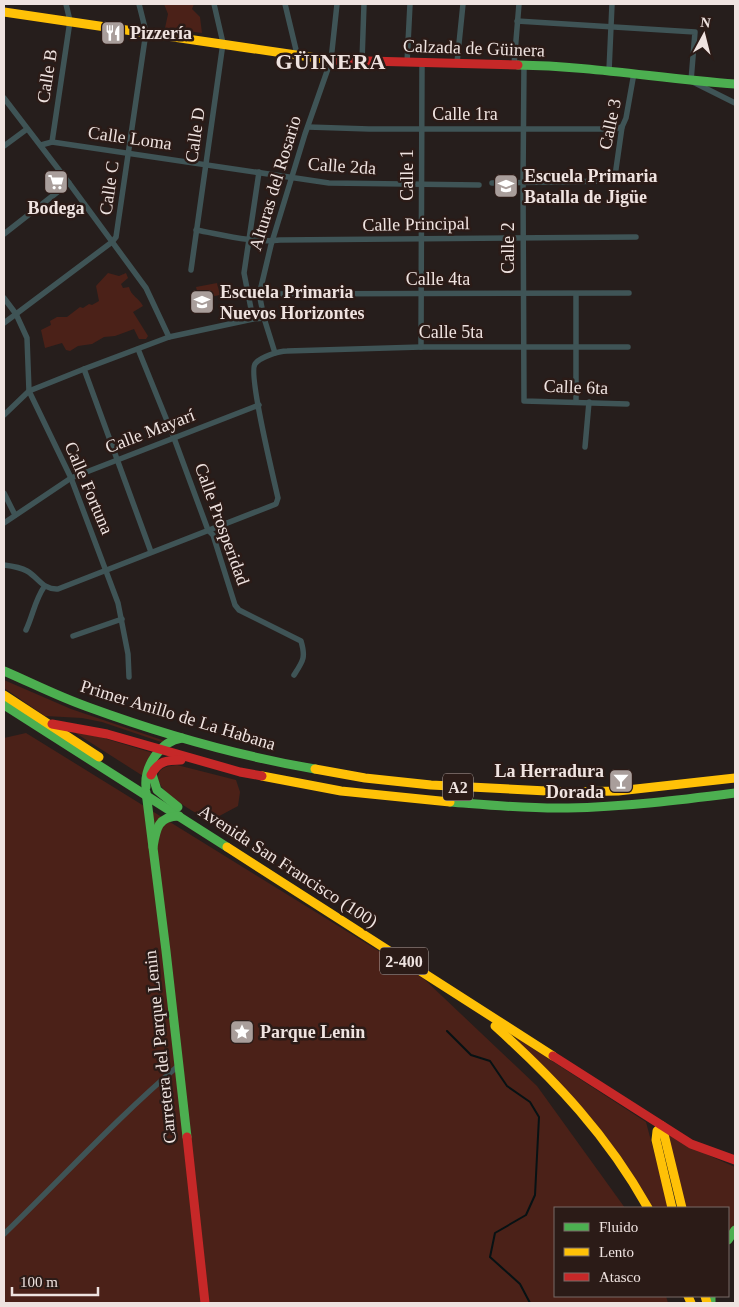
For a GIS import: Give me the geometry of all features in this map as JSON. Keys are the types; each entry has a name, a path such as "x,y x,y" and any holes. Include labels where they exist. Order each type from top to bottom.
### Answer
{"main road":[{"name":"Calzada de Güinera","path":"4,12 331,60 422,64 524,65 634,73 690,81 735,84"},
{"name":"Primer Anillo de La Habana","path":"4,671 87,707 184,738 253,757 325,772 431,785 529,791 609,791 735,778"},
{"name":"2-400","path":"4,695 46,723"},
{"name":"A2","path":"4,706 18,715 46,723 106,734 192,760"},
{"name":"Avenida San Francisco (100)","path":"18,715 146,791"},
{"name":"Avenida San Francisco (100)","path":"46,723 146,791 654,1114 666,1125"},
{"path":"146,791 147,769 154,757 168,741 184,738"},
{"name":"Primer Anillo de La Habana","path":"192,760 240,772 341,791 430,801 501,806 568,808 614,806 667,802 735,793"},
{"path":"146,791 156,766 162,761 192,760"},
{"path":"152,774 152,783 158,792 179,812 161,821 153,846"},
{"name":"Carretera del Parque Lenin","path":"146,791 206,1303"},
{"name":"Avenida San Francisco (100)","path":"179,812 467,1002 666,1125 719,1154 735,1160"},
{"path":"467,1002 522,1049 565,1092 613,1151 628,1172 647,1207"},
{"path":"672,1207 656,1140 657,1131 666,1125 682,1207"}],"street":[{"name":"Calle B","path":"52,142 70,21 66,4"},
{"name":"Calle C","path":"4,323 112,242 116,237 146,32 139,4"},
{"name":"Calle D","path":"191,270 223,43 214,4"},
{"path":"285,4 297,54"},
{"name":"Alturas del Rosario","path":"275,353 264,318 260,294 273,241 331,60 337,4"},
{"path":"362,61 364,4"},
{"path":"407,63 410,4"},
{"path":"457,63 463,4"},
{"path":"514,65 519,4"},
{"path":"609,71 612,4"},
{"path":"517,21 694,32 690,81 735,103"},
{"name":"Calle 1","path":"421,347 422,64"},
{"name":"Calle 2","path":"524,65 524,401"},
{"name":"Calle 3","path":"523,182 606,182 613,180 634,73"},
{"path":"4,98 69,182 146,288 169,337"},
{"name":"Calle 1ra","path":"308,127 369,129 615,129 622,127"},
{"path":"4,146 27,129"},
{"path":"41,145 52,142"},
{"name":"Calle Loma","path":"52,142 293,176"},
{"path":"253,319 244,273 259,172"},
{"name":"Calle 2da","path":"293,176 337,183 479,185"},
{"path":"4,234 69,182"},
{"path":"492,183 523,182"},
{"name":"Calle Principal","path":"196,230 248,240 273,241 636,237"},
{"name":"Calle 4ta","path":"247,292 260,294 629,293"},
{"path":"576,294 576,402"},
{"name":"Calle Fortuna","path":"4,298 16,314 27,338 29,391 71,478 118,603 128,654 129,677"},
{"path":"4,415 29,391 169,337 264,318"},
{"name":"Calle 5ta","path":"275,353 287,351 421,347 628,348"},
{"name":"Calle Prosperidad","path":"138,349 208,530 213,535 236,607 301,641 305,654 294,675"},
{"path":"4,565 26,570 33,574 44,586 58,589 276,504 278,498 253,375 254,368 258,362 275,353"},
{"path":"84,369 152,552"},
{"name":"Calle 6ta","path":"524,401 627,404"},
{"path":"585,447 589,402"},
{"name":"Calle Mayarí","path":"4,523 71,478 259,405"},
{"path":"4,493 15,515"},
{"path":"26,630 44,586"},
{"path":"73,636 122,619"},
{"path":"4,1234 105,1133 178,1066"}],"shaded area":[{"path":"164,4 194,4 192,9 200,17 202,33 165,28 168,14"},
{"path":"108,273 119,276 126,273 128,278 121,284 123,288 129,287 131,293 143,306 133,312 148,336 146,339 139,339 134,329 115,336 104,337 92,344 78,346 70,351 66,350 62,343 45,348 41,330 51,325 50,321 57,317 67,317 80,307 83,308 99,301 96,286"},
{"path":"217,283 220,295 199,299 196,287"},
{"path":"4,680 71,709 165,741 164,743 102,722 82,718 45,716 4,688"},
{"path":"74,732 100,737 153,753 143,776"},
{"name":"Parque Lenin","path":"26,733 424,979 537,1086 624,1207 554,1207 554,1297 666,1297 668,1303 4,1303 4,738"},
{"path":"177,765 236,780 240,792 238,806 210,821 178,802 163,789 158,776 162,769"},
{"path":"515,1037 646,1122 669,1207 649,1207 641,1192"},
{"path":"666,1133 735,1167 735,1226 729,1234 729,1207 685,1207"}],"waterway":[{"path":"447,1031 471,1055 490,1061 507,1086 530,1102 539,1117 535,1195 526,1215 495,1233 490,1257 520,1284 530,1303"}],"traffic: fast":[{"path":"518,65 600,70 735,84"},
{"path":"4,671 77,703 143,726 228,751 315,769"},
{"path":"4,705 227,847"},
{"path":"146,787 148,771 155,756 167,744 182,738"},
{"path":"152,774 157,790 178,807"},
{"path":"146,792 187,1137"},
{"path":"450,802 538,808 568,808 652,803 735,793"},
{"path":"153,847 157,829 162,821 166,818 179,816"},
{"path":"729,1239 735,1230"},
{"path":"711,1297 711,1303"}],"traffic: slow":[{"path":"4,12 330,60"},
{"path":"4,695 99,757"},
{"path":"315,769 365,778 431,785 566,792 618,791 735,778"},
{"path":"262,776 341,791 450,802"},
{"path":"227,847 553,1056"},
{"path":"495,1026 560,1089 598,1133 616,1157 647,1207"},
{"path":"662,1126 657,1131 656,1140 672,1207"},
{"path":"662,1126 682,1207"},
{"path":"688,1297 691,1303"},
{"path":"705,1297 707,1303"}],"traffic: jam":[{"path":"330,60 518,65"},
{"path":"52,724 107,734 240,772 262,776"},
{"path":"151,775 163,762 181,760"},
{"path":"553,1056 691,1144 735,1160"},
{"path":"187,1137 205,1303"}],"place":[{"name":"Pizzería","path":"113,33"},
{"name":"Bodega","path":"56,182"},
{"name":"Escuela Primaria Batalla de Jigüe","path":"506,186"},
{"name":"Escuela Primaria Nuevos Horizontes","path":"202,302"},
{"name":"La Herradura Dorada","path":"621,781"},
{"name":"Parque Lenin","path":"242,1032"}],"district":[{"name":"GÜINERA","path":"331,61"}]}
